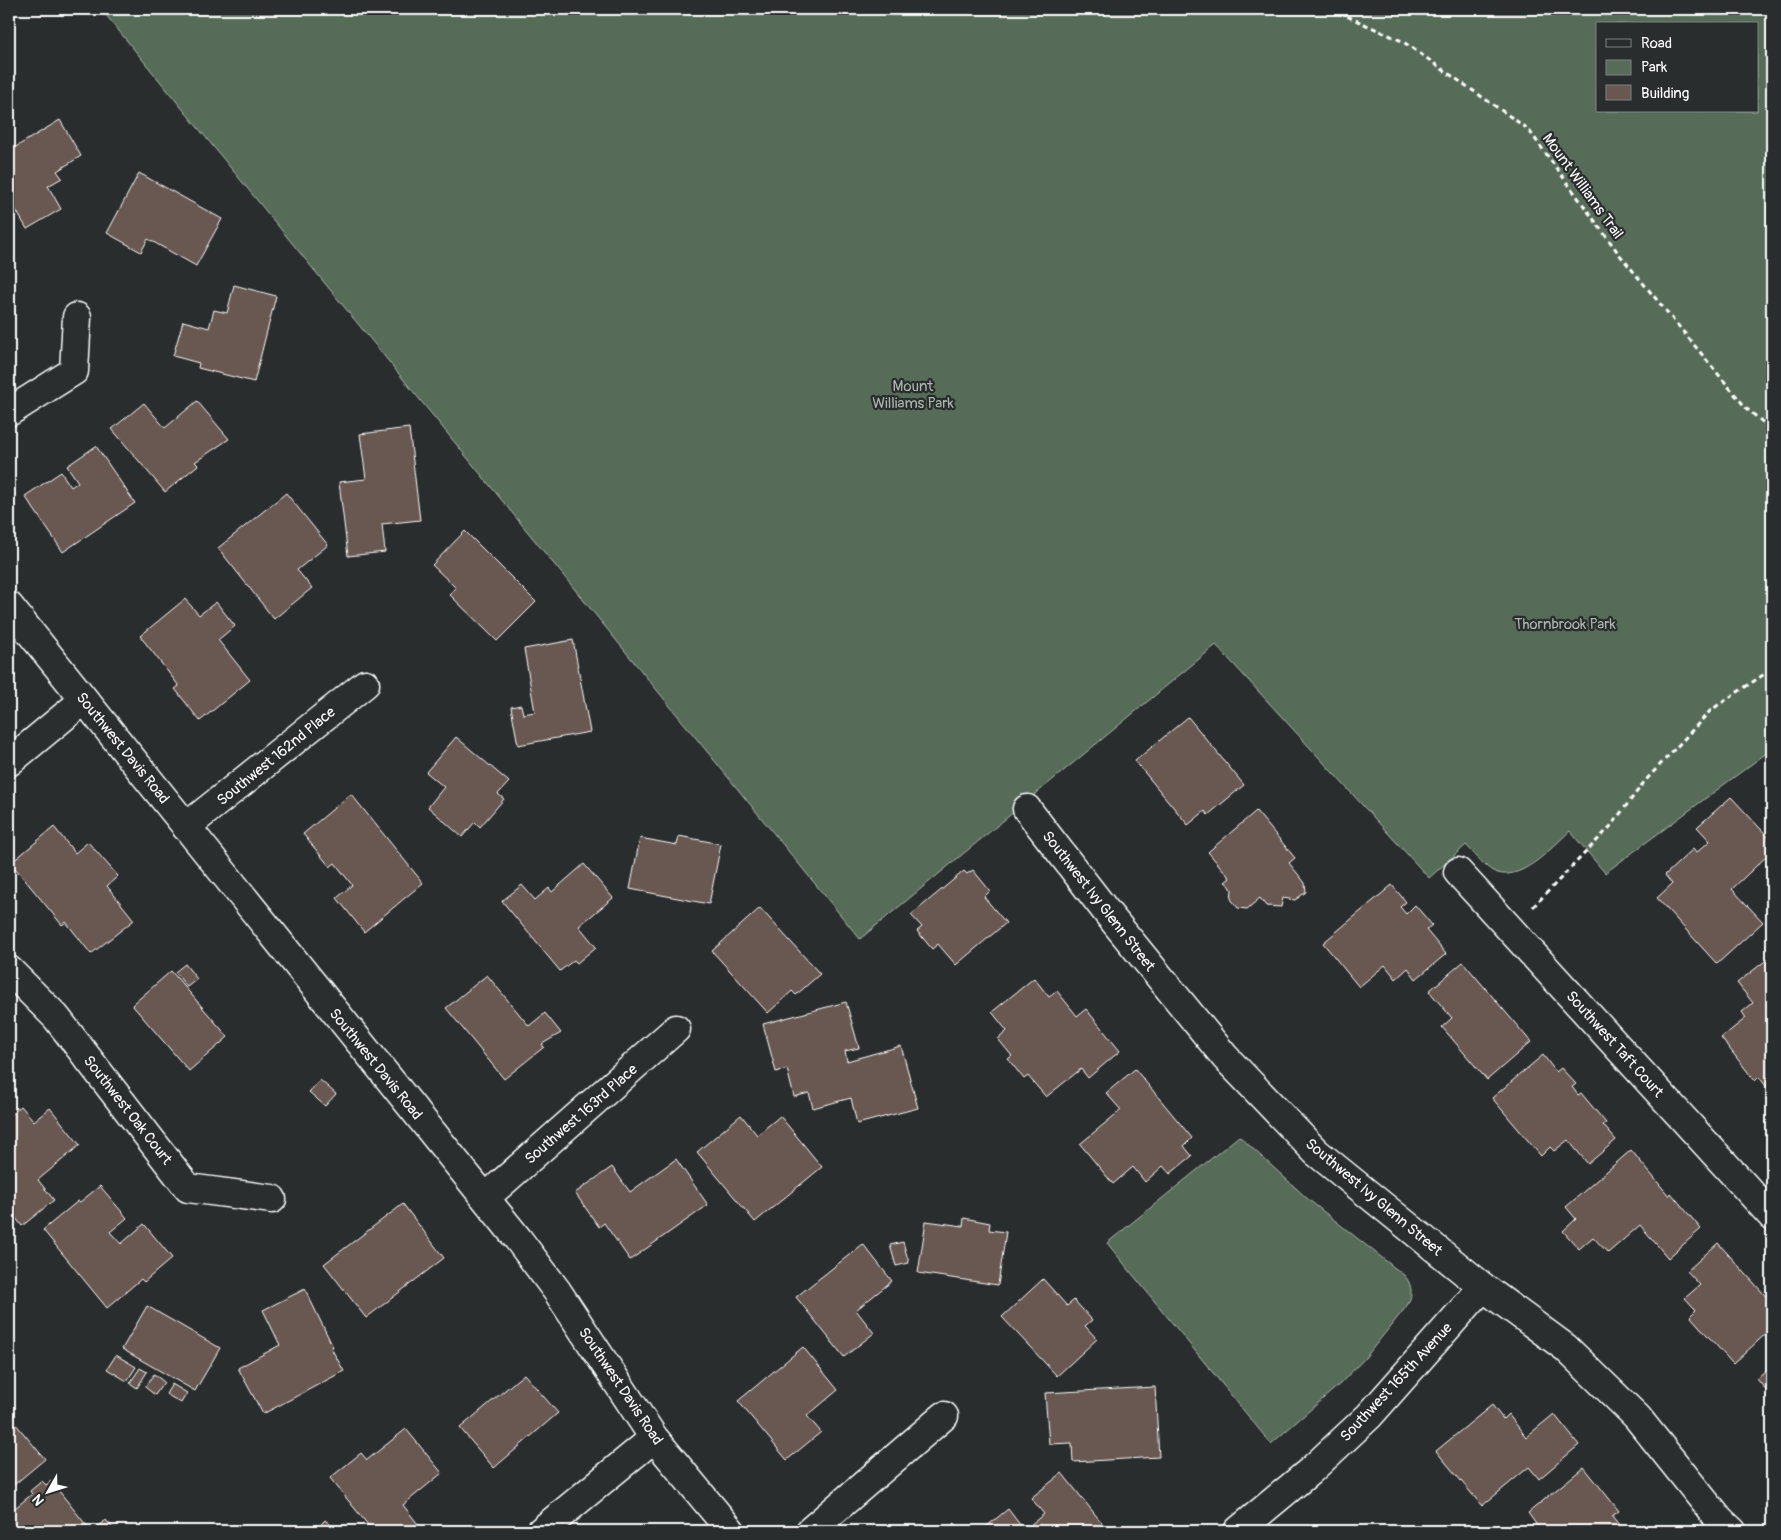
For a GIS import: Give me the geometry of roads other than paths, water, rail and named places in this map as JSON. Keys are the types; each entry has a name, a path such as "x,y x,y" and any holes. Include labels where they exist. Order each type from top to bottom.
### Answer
{"street":[{"path":"9,412 74,371 77,317"},
{"name":"Southwest Davis Road","path":"9,606 485,1198 557,1291 654,1438 731,1531"},
{"name":"Southwest 162nd Place","path":"186,827 365,684"},
{"path":"9,762 84,700"},
{"name":"Southwest Ivy Glenn Street","path":"1027,810 1224,1057 1316,1152 1483,1287 1566,1348 1630,1410 1717,1517 1732,1531"},
{"name":"Southwest Taft Court","path":"1458,872 1772,1216"},
{"name":"Southwest Oak Court","path":"9,970 56,1017 188,1188 272,1199"},
{"name":"Southwest 163rd Place","path":"485,1198 676,1029"},
{"name":"Southwest 165th Avenue","path":"1238,1531 1309,1472 1369,1416 1483,1287"},
{"path":"810,1531 944,1416"},
{"path":"541,1531 654,1438"}],"park label":[{"name":"Mount Williams Park","path":"913,394"},
{"name":"Thornbrook Park","path":"1565,624"}]}
